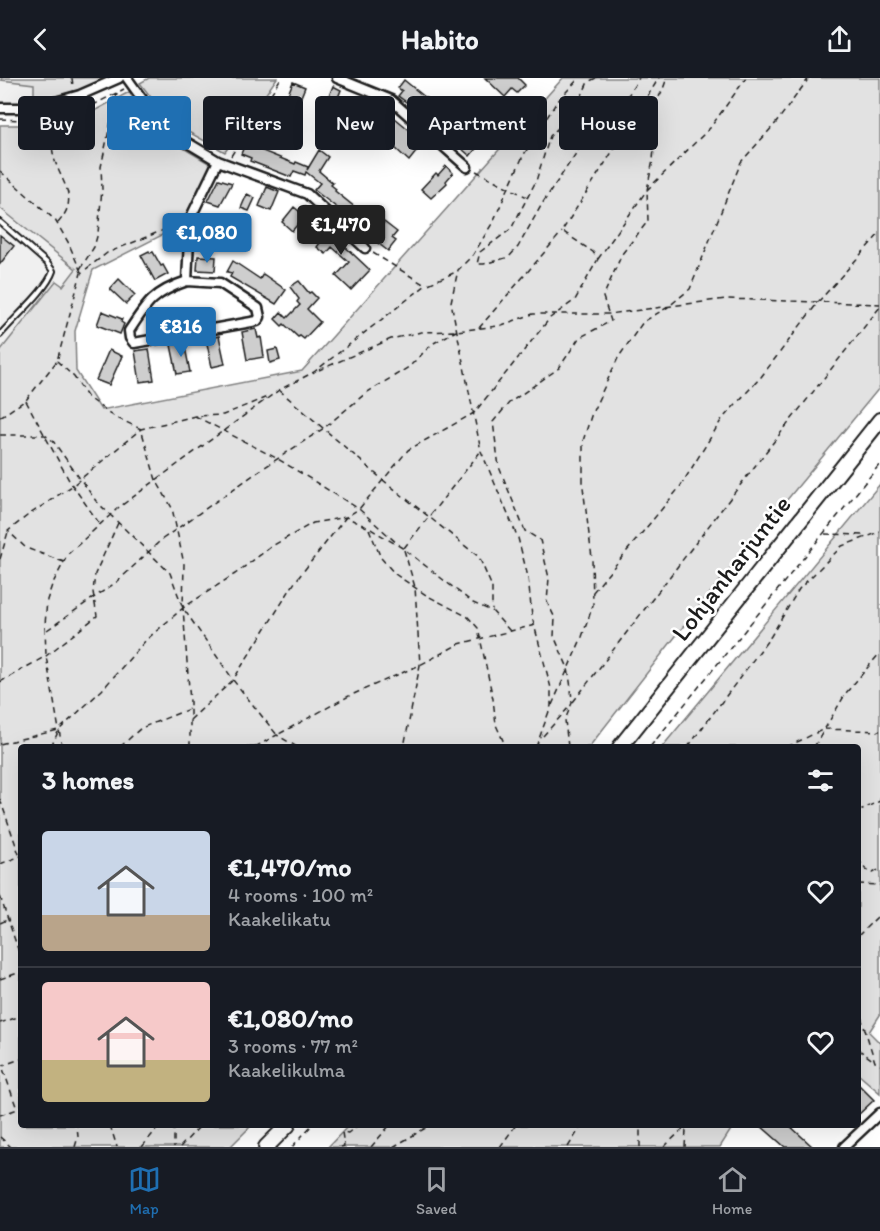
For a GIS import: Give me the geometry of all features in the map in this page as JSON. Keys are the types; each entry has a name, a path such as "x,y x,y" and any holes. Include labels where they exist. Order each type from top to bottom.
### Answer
{"highway":[{"name":"Lohjanharjuntie","path":"622,744 880,420"},
{"path":"266,1147 285,1128"}],"street":[{"path":"0,108 34,108 80,95 119,78"},
{"path":"337,78 391,100 467,167"},
{"path":"130,81 163,128 222,163 307,194 365,248"},
{"path":"187,281 190,219 222,163"},
{"path":"187,281 220,283 258,309 260,317 257,321 134,343 129,331 157,293 187,281"},
{"path":"843,1147 880,1113"}],"lane":[{"path":"0,222 47,263 53,271 14,322 0,335"}],"path":[{"path":"222,163 281,78"},
{"path":"314,372 426,285 458,270 473,255 493,222 523,156 556,103 579,78"},
{"path":"596,78 588,82 575,111 550,136 536,181 511,229 480,252 477,264 509,257 518,247 542,204 585,140 596,119 629,94 639,78"},
{"path":"479,328 562,231 659,78"},
{"path":"568,744 565,720 572,703 568,668 554,636 555,618 547,602 549,578 540,540 525,531 499,467 493,423 509,403 559,368 579,338 611,321 603,297 622,254 648,221 647,190 655,137 652,121 655,105 667,78"},
{"path":"190,720 233,679 295,582 346,517 359,509 408,450 474,412 554,315 575,300 598,260 647,190 710,128 746,78"},
{"path":"538,744 593,605 592,558 583,487 583,441 592,413 618,358 643,322 668,307 690,289 741,162 776,123 809,78"},
{"path":"95,105 117,93 130,81"},
{"path":"80,269 94,247 98,233 102,189 100,167 117,93"},
{"path":"0,119 18,120"},
{"path":"53,150 54,159 70,196 69,208 57,224"},
{"path":"467,167 527,197"},
{"path":"0,171 57,224 68,242 81,273 57,362 26,400 0,417"},
{"path":"81,273 107,253 190,219"},
{"path":"562,231 593,252 598,260"},
{"path":"593,592 680,487 723,419 761,377 819,301 880,233"},
{"path":"365,248 426,285"},
{"path":"458,270 451,302 481,451 518,538 528,577 532,617 551,688 551,706"},
{"path":"61,744 46,656 45,631 47,600 68,554 110,515 279,390 314,372 391,339 421,332 499,326 533,314 609,314 726,299 880,304"},
{"path":"541,738 572,703 880,308"},
{"path":"45,631 118,581 161,540 324,428 366,393 409,367 432,344 457,331"},
{"path":"57,362 74,377 88,398 115,417 141,429 156,480 172,508 184,564 183,608 190,744"},
{"path":"279,390 383,480 479,557 492,587 492,611"},
{"path":"0,559 8,531 80,480 141,429 195,416 223,415 271,396"},
{"path":"26,400 72,486 99,524"},
{"path":"195,416 278,459 359,509 404,549 472,603 492,611 510,632"},
{"path":"0,435 45,435 53,441 96,501 170,573 183,608 233,679 278,735 292,744"},
{"path":"404,549 481,451"},
{"path":"652,744 880,464"},
{"path":"52,744 59,730 102,690 146,640 183,608 235,574 272,546 313,523 346,517 404,549 415,587 420,665 405,744"},
{"path":"0,682 46,656 97,616 94,596 95,574 118,523"},
{"path":"369,528 381,558 395,574 468,617 478,628 496,725 505,744"},
{"path":"8,531 26,548 64,562"},
{"path":"690,744 771,636 799,589 842,546 880,532"},
{"path":"825,534 867,535"},
{"path":"261,744 349,696 420,665 459,644 535,625"},
{"path":"816,744 846,693 880,653"},
{"path":"123,744 141,728 190,709"},
{"path":"793,744 824,729 880,731"},
{"path":"0,744 59,730"},
{"path":"0,799 18,850"},
{"path":"861,810 880,801"},
{"path":"0,864 18,857"},
{"path":"861,864 866,870 873,873 880,869"},
{"path":"861,884 880,885"},
{"path":"0,896 18,949"},
{"path":"861,933 880,914"},
{"path":"0,923 8,920"},
{"path":"0,979 18,973"},
{"path":"0,1023 18,1017"},
{"path":"861,1018 875,1062"},
{"path":"861,1051 880,1065"},
{"path":"0,1060 17,1109 0,1115"},
{"path":"1,1065 18,1060"},
{"path":"75,1147 78,1137 77,1128"},
{"path":"111,1128 117,1147"},
{"path":"142,1147 157,1128"},
{"path":"174,1128 174,1147"},
{"path":"180,1147 198,1128"},
{"path":"292,1147 309,1128"},
{"path":"341,1147 344,1146 342,1132 348,1133 354,1128"},
{"path":"371,1147 387,1128"},
{"path":"393,1147 426,1128"},
{"path":"500,1147 514,1128"},
{"path":"568,1147 580,1128"},
{"path":"640,1128 640,1147"},
{"path":"664,1147 685,1128"},
{"path":"685,1147 687,1128"},
{"path":"0,1137 11,1147"}],"shaded area":[{"path":"0,78 34,78 34,96 18,96 18,102 0,103"},
{"path":"1,78 107,78 86,88 56,96 34,96 34,84 1,80"},
{"path":"149,78 277,78 264,96 203,96 203,140 191,133 191,96 150,96 140,83"},
{"path":"563,78 880,78 880,387 697,609 591,744 18,744 18,1128 249,1128 230,1147 0,1147 0,351 56,281 63,286 76,269 0,208 0,125 18,125 18,150 95,150 95,110 107,104 107,150 187,150 212,165 180,226 93,270 75,331 76,371 101,410 302,371 499,150 547,150 547,96"},
{"path":"0,208 76,269 62,286 56,281 0,351"},
{"path":"880,484 880,1015 869,1032 880,1043 880,1093 861,1077 861,744 664,744"},
{"path":"346,1128 732,1128 720,1147 328,1147"}],"building":[{"path":"485,78 518,78 525,85 517,93 512,89 504,96"},
{"path":"404,80 423,96 407,96 407,103 398,96 402,91 398,88"},
{"path":"293,82 305,87 301,96 287,96"},
{"path":"333,86 341,90 339,96 329,96"},
{"path":"395,118 407,128 407,150 418,150 409,161 395,148"},
{"path":"243,150 260,150 308,167 307,170 319,150 328,157 319,171 333,183 331,185 336,189 335,191 371,220 372,218 381,225 384,222 397,232 392,238 396,241 388,251 370,237 372,235 314,190 320,183 306,172 305,175 294,171 291,177 250,161 251,158 241,154"},
{"path":"463,150 475,150 470,156"},
{"path":"446,166 453,173 446,181 447,183 431,198 421,189"},
{"path":"219,179 232,183 220,205 208,201"},
{"path":"267,187 279,192 271,211 259,206"},
{"path":"247,194 255,198 249,211 241,208"},
{"path":"304,206 311,212 292,231 282,222 294,207 300,212"},
{"path":"321,221 341,237 338,240 370,270 351,290 336,276 349,262 332,247 326,254 317,247 322,240 312,232"},
{"path":"0,235 14,246 0,264"},
{"path":"149,251 153,252 168,274 155,281 141,255"},
{"path":"198,256 216,257 215,271 197,270"},
{"path":"233,261 260,279 263,274 286,290 276,304 230,277 232,273 227,272"},
{"path":"119,279 135,295 126,304 110,289"},
{"path":"299,281 309,293 311,292 317,298 307,309 320,322 304,339 275,319 281,312 287,318 300,305 297,302 299,299 290,287"},
{"path":"102,311 122,319 121,322 124,324 120,334 97,325"},
{"path":"256,329 258,338 261,337 264,357 247,360 242,332"},
{"path":"219,336 225,364 212,367 206,339"},
{"path":"184,342 190,372 177,374 171,345"},
{"path":"149,349 154,380 140,382 135,351"},
{"path":"277,349 280,360 270,363 268,351"},
{"path":"109,350 122,356 109,385 96,380"},
{"path":"861,1087 874,1100 861,1112"},
{"path":"763,1128 792,1128 813,1147 785,1147"}]}
